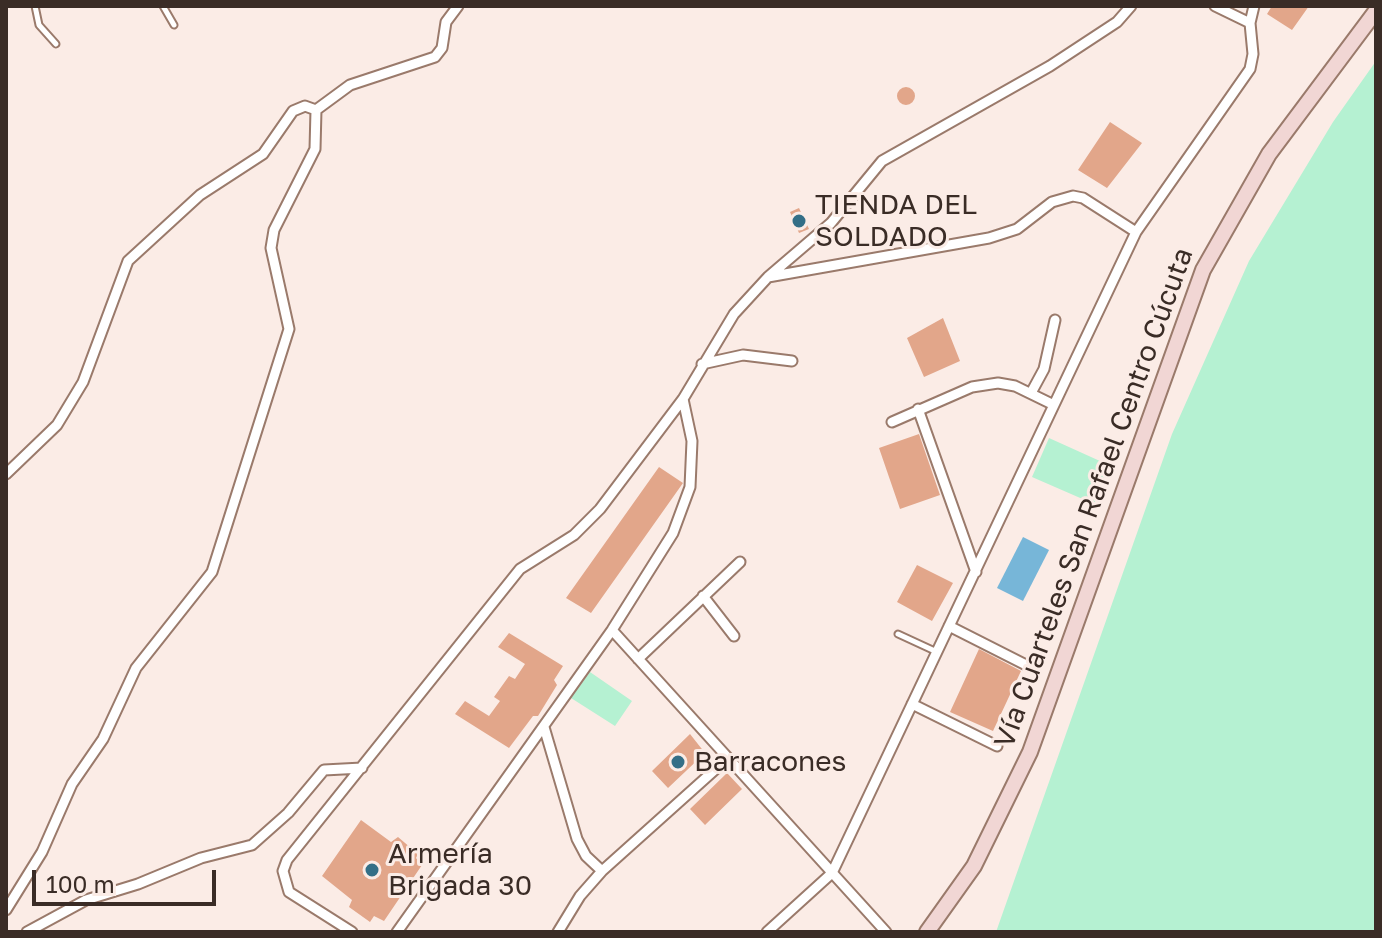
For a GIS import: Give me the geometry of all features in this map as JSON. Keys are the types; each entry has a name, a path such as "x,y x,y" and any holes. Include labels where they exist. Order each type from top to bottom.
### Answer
{"main road":[{"name":"Vía Cuarteles San Rafael Centro Cúcuta","path":"927,932 974,866 1030,752 1203,270 1269,154 1376,11"}],"street":[{"path":"316,110 350,85 435,57 442,48 446,22 458,6"},
{"path":"352,932 289,892 283,871 287,860 520,569 574,535 600,509 683,399 734,314 768,277 831,223 882,161 1050,66 1117,22 1131,6"},
{"path":"1215,6 1250,23"},
{"path":"767,932 832,873 1136,232 1250,69 1253,54 1250,23 1254,6"},
{"path":"6,474 57,425 83,382 128,261 200,195 263,154 293,111 305,106 316,110"},
{"path":"6,910 42,852 72,784 103,739 141,659 212,572 289,329 271,248 274,230 315,149 316,110"},
{"path":"768,277 822,270 989,238 1017,229 1052,202 1073,196 1083,198 1136,232"},
{"path":"1031,393 1044,369 1055,320"},
{"path":"702,364 743,355 792,361"},
{"path":"892,422 972,387 998,383 1031,393 1054,405"},
{"path":"397,932 612,630 684,511 690,487 692,441 683,399"},
{"path":"918,409 976,572"},
{"path":"638,659 740,562"},
{"path":"703,596 734,636"},
{"path":"949,626 1028,666"},
{"path":"612,630 886,932"},
{"path":"912,704 997,746"},
{"path":"544,727 577,839 586,856 602,871"},
{"path":"558,932 580,896 602,871 728,758"},
{"path":"27,932 86,900 138,884 201,858 252,845 288,813 324,770 362,768"}],"lane":[{"path":"35,6 39,25 56,44"},
{"path":"163,6 174,25"},
{"path":"898,634 937,652"}],"green space":[{"path":"1376,61 1376,932 996,932 1172,434 1249,261 1333,122"},
{"path":"1049,438 1111,466 1094,504 1032,477"},
{"path":"590,672 632,701 615,726 571,698"}],"water":[{"path":"1023,537 1049,550 1023,601 997,588"}],"building":[{"path":"1272,6 1309,6 1292,30 1267,14"},
{"path":"906,87 915,96 906,105 897,96"},
{"path":"1110,122 1142,143 1107,188 1078,170"},
{"name":"TIENDA DEL SOLDADO","path":"799,208 809,229 799,233 790,212"},
{"path":"943,318 960,361 924,377 907,338"},
{"path":"919,434 940,495 900,509 879,448"},
{"path":"659,467 683,483 591,613 566,598"},
{"path":"917,565 953,583 932,621 897,602"},
{"path":"509,633 563,666 554,680 557,685 538,716 533,716 509,748 455,714 465,701 489,716 500,701 494,697 509,676 515,679 525,664 498,647"},
{"path":"979,649 1021,671 993,731 950,712"},
{"name":"Barracones","path":"690,734 705,753 668,788 652,771"},
{"path":"727,773 742,789 705,825 690,809"},
{"name":"Armería Brigada 30","path":"361,820 391,842 398,837 418,854 416,858 422,865 384,921 374,916 370,922 349,907 352,900 322,876"}],"place":[{"name":"TIENDA DEL SOLDADO","path":"799,221"},
{"name":"Barracones","path":"678,762"},
{"name":"Armería Brigada 30","path":"372,870"}]}
